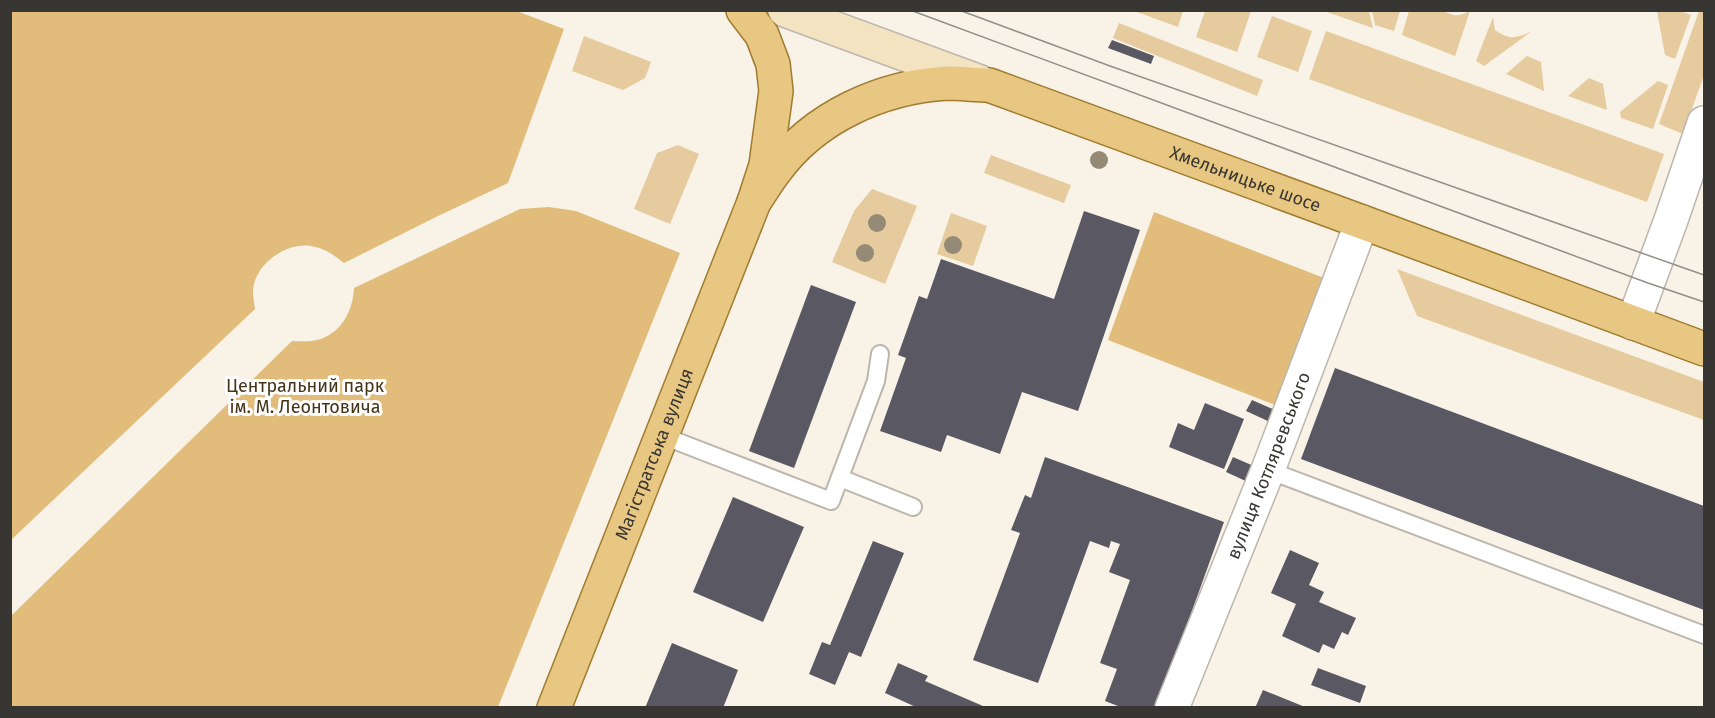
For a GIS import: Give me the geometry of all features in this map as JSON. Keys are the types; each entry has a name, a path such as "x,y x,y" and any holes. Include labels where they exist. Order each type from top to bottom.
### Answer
{"main road":[{"path":"743,10 762,35 773,64 776,91 766,165 754,202"},
{"name":"Хмельницьке шосе","path":"785,10 1704,349"},
{"path":"754,202 782,162 803,141 835,116 871,99 909,88 949,83 989,85"},
{"name":"Магістратська вулиця","path":"554,708 754,202"}],"street":[{"path":"1633,323 1696,176 1704,123"},
{"name":"вулиця Котляревського","path":"1172,708 1268,470 1362,222"}],"lane":[{"path":"663,436 831,501 876,381 880,354"},
{"path":"1268,470 1704,635"},
{"path":"840,478 913,507"}],"shaded area":[{"path":"1138,10 1183,11 1178,27 1137,12"},
{"path":"1433,10 1458,15 1470,11 1455,56 1402,35 1409,11"},
{"path":"1205,11 1251,11 1237,52 1196,37"},
{"path":"1324,11 1369,11 1373,28"},
{"path":"1372,11 1400,11 1394,31 1375,25"},
{"path":"1657,11 1680,11 1691,15 1675,59 1665,55"},
{"path":"1699,11 1704,11 1704,75 1683,134 1659,124"},
{"path":"1272,16 1312,31 1298,72 1257,57"},
{"path":"1493,17 1495,30 1505,36 1517,37 1532,31 1484,66 1476,61"},
{"path":"1119,23 1263,80 1257,96 1113,38"},
{"path":"1326,31 1664,154 1647,202 1309,79"},
{"path":"584,36 651,62 645,78 623,90 572,71"},
{"path":"1527,56 1541,62 1544,91 1506,74"},
{"path":"1589,78 1603,84 1607,110 1568,96"},
{"path":"1658,81 1668,85 1653,129 1621,118 1620,112"},
{"path":"678,145 699,154 670,224 634,209 657,153"},
{"path":"991,155 1071,185 1064,203 984,173"},
{"path":"872,189 917,206 885,284 832,262 854,211"},
{"path":"951,213 987,226 973,266 937,254"},
{"path":"1397,269 1704,382 1704,420 1417,316"}],"green space":[{"path":"514,10 564,29 508,183 344,263 329,252 311,246 292,248 273,257 255,280 253,290 255,309 11,540 11,11"},
{"name":"Центральний парк ім. М. Леонтовича","path":"549,207 576,211 680,253 498,707 11,707 11,616 292,341 314,341 333,333 348,313 354,288 520,209"},
{"path":"1154,212 1324,278 1275,405 1108,340"}],"building":[{"path":"1112,40 1154,56 1151,64 1108,48"},
{"path":"1084,211 1140,230 1078,411 1022,392 1000,454 947,435 941,452 880,431 906,358 898,355 919,296 927,299 941,259 1054,299"},
{"path":"811,285 856,302 794,468 749,451"},
{"path":"1335,368 1704,506 1704,610 1301,459"},
{"path":"1252,400 1275,410 1270,422 1246,411"},
{"path":"1205,403 1244,419 1224,469 1169,447 1178,423 1194,430"},
{"path":"1045,457 1224,522 1157,708 1123,708 1105,701 1117,669 1100,663 1130,580 1109,572 1120,544 1111,541 1109,548 1090,541 1038,683 973,660 1020,533 1011,530 1025,495 1031,498"},
{"path":"1233,457 1256,467 1250,483 1226,472"},
{"path":"733,497 804,527 763,622 693,592"},
{"path":"873,541 904,553 861,657 849,652 835,685 809,674 822,642 830,645"},
{"path":"1290,550 1319,563 1309,585 1324,592 1319,602 1356,618 1348,635 1342,632 1334,649 1323,644 1319,653 1282,636 1296,604 1271,593"},
{"path":"672,643 738,670 723,708 645,708"},
{"path":"898,663 928,676 925,681 983,706 982,708 918,708 885,693"},
{"path":"1318,668 1366,686 1360,703 1311,685"},
{"path":"1263,690 1305,707 1305,708 1255,708"}],"tram line":[{"path":"910,10 1704,302"},
{"path":"959,10 1110,66 1704,275"}]}
